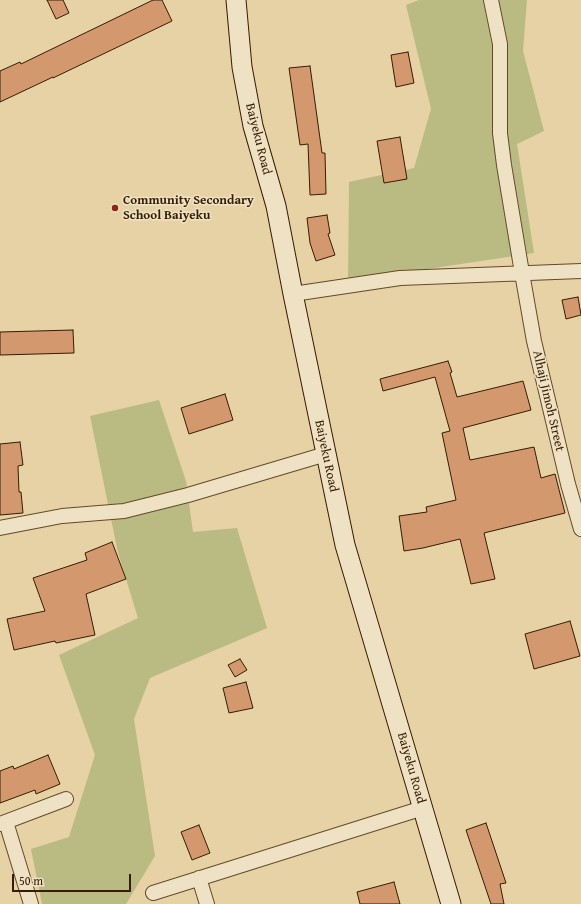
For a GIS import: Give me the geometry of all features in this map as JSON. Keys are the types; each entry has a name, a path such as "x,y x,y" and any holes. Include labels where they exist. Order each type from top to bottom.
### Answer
{"main road":[{"name":"Baiyeku Road","path":"236,0 242,68 253,126 276,206 345,545 451,904"}],"street":[{"name":"Alhaji Jimoh Street","path":"491,0 500,44 501,139 522,273 534,341 568,484 581,529"},
{"path":"293,294 400,278 581,271"},
{"path":"0,528 62,516 124,511 188,495 326,454"},
{"path":"31,904 3,823 66,799"},
{"path":"153,893 423,808"},
{"path":"199,878 207,904"}],"green space":[{"path":"419,0 527,0 523,51 544,131 517,144 534,253 348,281 349,182 414,168 431,109 406,5"},
{"path":"159,400 186,481 193,532 237,528 267,628 150,678 134,719 155,856 126,904 42,904 31,849 69,837 95,755 59,655 138,618 118,553 90,416"}],"building":[{"path":"47,0 63,0 69,13 56,19"},
{"path":"153,0 162,0 172,21 0,102 0,71 20,62 21,64"},
{"path":"408,52 414,83 396,87 391,55"},
{"path":"310,66 322,153 325,153 326,194 310,195 308,144 300,145 289,68"},
{"path":"400,137 407,179 384,183 377,141"},
{"path":"327,215 330,233 328,234 335,255 316,261 310,243 307,218"},
{"path":"578,297 581,315 566,319 562,300"},
{"path":"73,330 74,353 0,355 0,332"},
{"path":"448,361 452,372 450,373 457,397 523,381 531,410 463,428 470,460 534,447 541,478 555,474 565,513 484,533 495,579 471,584 460,539 404,551 399,516 427,512 426,507 456,500 442,433 450,431 435,377 383,391 380,379"},
{"path":"225,394 233,420 189,434 181,408"},
{"path":"20,442 23,465 18,466 19,492 21,492 23,513 0,515 0,444"},
{"path":"112,542 126,579 86,594 95,635 56,643 55,641 14,650 7,619 45,611 33,578 87,560 85,553"},
{"path":"570,621 580,656 534,669 525,634"},
{"path":"240,659 247,670 235,677 228,665"},
{"path":"246,682 253,708 229,713 223,688"},
{"path":"48,755 60,784 36,794 35,790 0,803 0,771 13,766 14,769"},
{"path":"486,823 506,883 500,884 504,904 491,904 466,830"},
{"path":"199,825 210,853 192,860 181,832"},
{"path":"394,882 400,904 360,904 357,892"}],"place":[{"name":"Community Secondary School Baiyeku","path":"115,208"}]}
